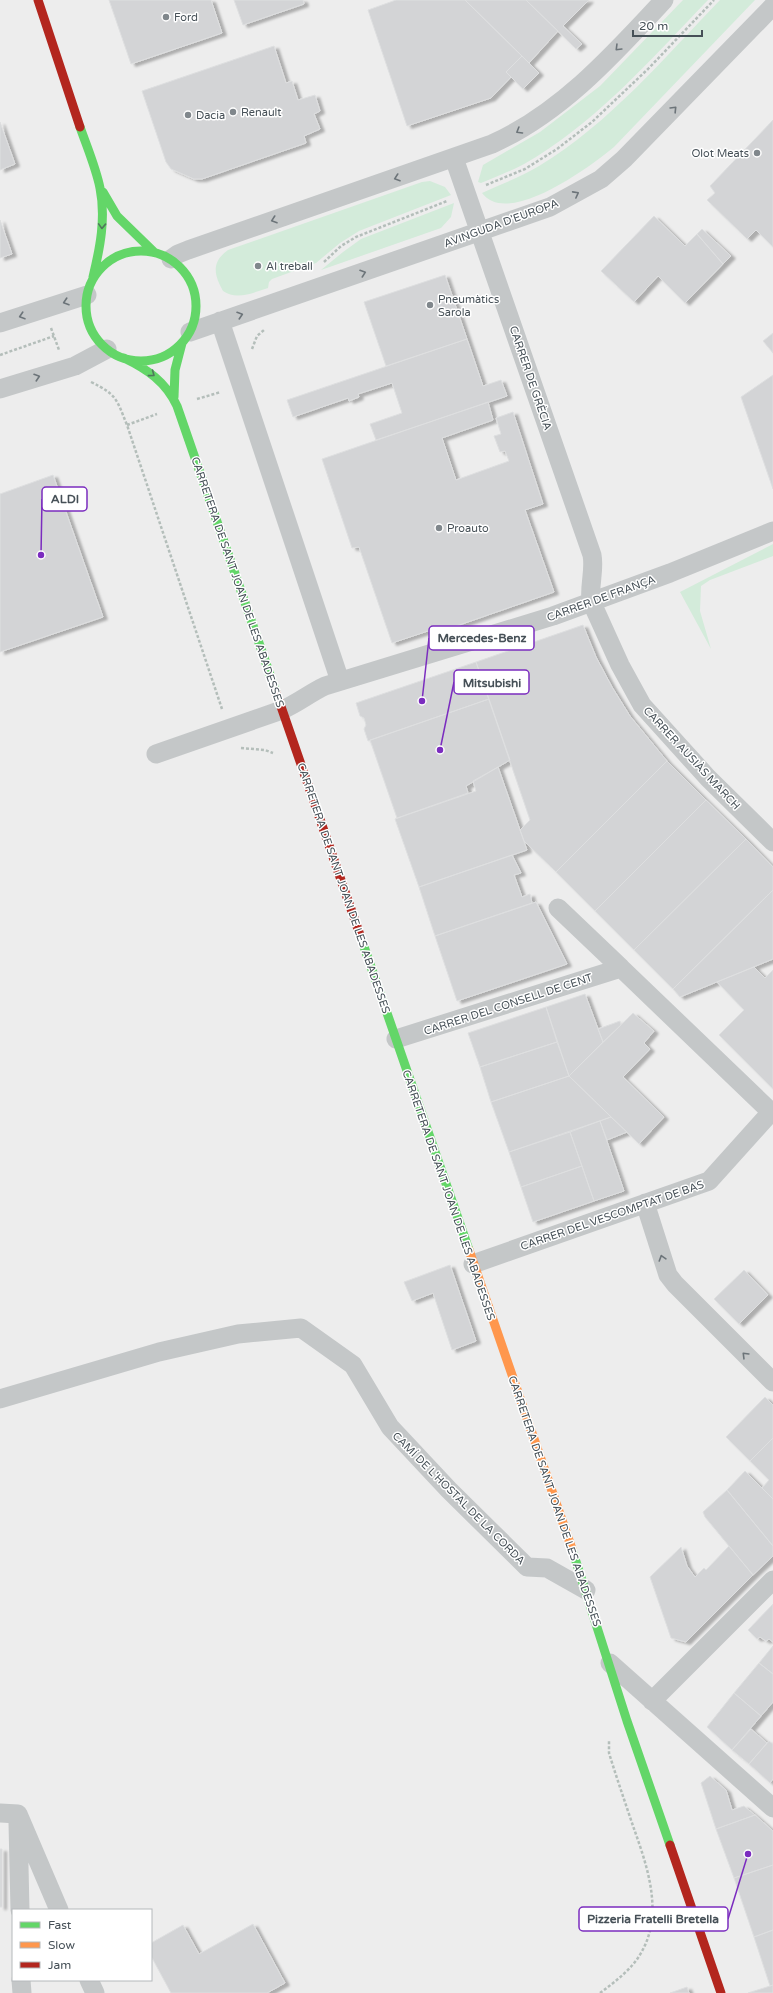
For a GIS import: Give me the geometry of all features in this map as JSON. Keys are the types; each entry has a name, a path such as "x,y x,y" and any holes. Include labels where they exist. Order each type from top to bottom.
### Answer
{"main road":[{"path":"38,0 100,187 102,203 102,230 100,247 89,288 86,307 88,319 98,341 107,350 124,358 142,361 161,358 172,352 186,338 195,320 195,292 190,280 182,269 163,256 117,216 100,187"},
{"path":"89,288 100,269 125,253 140,251 163,256"},
{"name":"CARRETERA DE SANT JOAN DE LES ABADESSES","path":"175,402 175,370 186,338"},
{"name":"CARRETERA DE SANT JOAN DE LES ABADESSES","path":"124,358 154,375 175,402 586,1590 627,1721 721,1993"}],"street":[{"path":"163,256 178,254 454,158 516,133 587,80 664,0"},
{"name":"AVINGUDA D'EUROPA","path":"186,338 220,321 550,207 601,179 650,135 773,6"},
{"name":"CARRER DE GRÈCIA","path":"454,158 481,232 592,555 593,562 589,590 591,601"},
{"path":"0,323 44,309 89,288"},
{"path":"220,321 340,682"},
{"path":"0,389 75,366 107,350"},
{"name":"CARRER DE FRANÇA","path":"156,754 297,704 316,690 553,616 670,573 773,531"},
{"name":"CARRER AUSIÀS MARCH","path":"591,601 620,665 642,705 708,778 773,842"},
{"path":"558,908 621,968"},
{"name":"CARRER DEL CONSELL DE CENT","path":"396,1039 621,968"},
{"name":"CARRER DEL VESCOMPTAT DE BAS","path":"473,1264 709,1181 771,1112 621,968"},
{"path":"645,1203 668,1275 674,1284 773,1382"},
{"name":"CAMÍ DE L'HOSTAL DE LA CORDA","path":"0,1399 159,1352 238,1334 301,1328 353,1366 390,1427 449,1490 527,1567 547,1568 586,1590"},
{"path":"652,1701 773,1580"},
{"path":"610,1663 773,1808"},
{"path":"9,1814 20,1909"},
{"path":"9,1814 58,1909"},
{"path":"21,1981 22,1993"},
{"path":"89,1981 95,1993"}],"path":[{"path":"322,265 341,246 356,237 525,169 557,149 592,122 648,69 714,0"},
{"path":"44,309 60,356 75,366 85,378 102,387 116,397 127,425 228,729 236,746 265,750 275,754"},
{"path":"252,354 257,336 265,329"},
{"path":"0,355 54,336"},
{"path":"127,425 175,402 228,389"},
{"path":"600,1993 620,1978 642,1952 647,1939 652,1914 649,1874 609,1753 611,1736"}],"green space":[{"path":"683,0 708,0 605,104 560,141 523,165 481,183 478,182 483,165 540,132 600,86"},
{"path":"720,0 755,0 614,147 603,156 569,179 529,199 510,203 494,202 482,193 539,166 565,149 589,130 635,89"},
{"path":"430,181 445,187 451,195 359,231 340,243 316,263 272,279 269,282 268,288 240,296 228,294 223,291 216,274 216,269 219,259 228,250 422,182"},
{"path":"454,203 451,217 441,228 321,270 361,239"},
{"path":"773,544 773,556 710,580 701,586 700,611 711,649 680,592"}],"building":[{"name":"Ford","path":"109,0 211,0 222,33 131,64"},
{"path":"234,0 303,0 304,4 243,25"},
{"path":"396,0 465,0 522,56 506,72 511,77 491,98 407,126 368,10"},
{"path":"465,0 526,0 558,31 529,63"},
{"path":"526,0 589,0 563,26 582,44 576,49"},
{"name":"Renault","path":"274,46 286,83 292,81 298,100 315,95 320,111 314,114 320,129 304,136 306,143 202,179 194,179 171,169 166,162 142,91"},
{"path":"522,56 539,73 523,89 506,72"},
{"name":"Olot Meats","path":"773,120 773,247 756,230 747,239 707,200 715,193 710,186"},
{"path":"0,122 15,164 0,170"},
{"path":"654,216 685,246 697,234 723,264 685,303 658,276 634,302 601,271"},
{"path":"0,220 12,254 0,258"},
{"path":"702,229 731,256 723,264 697,234"},
{"path":"445,275 467,339 386,366 364,302"},
{"path":"773,333 773,353 763,341"},
{"path":"467,339 483,386 501,380 507,396 376,440 370,424 402,413 392,383 358,394 359,397 349,401 348,398 293,417 287,400"},
{"path":"773,375 773,489 741,397"},
{"name":"Proauto","path":"488,402 493,420 442,438 456,480 509,461 505,451 500,452 494,436 501,434 496,418 513,412 543,504 525,510 554,592 445,630 443,626 392,643 359,547 352,548 322,459"},
{"path":"53,475 103,617 0,652 0,494"},
{"path":"583,625 596,657 612,687 630,716 667,761 556,872 524,841 520,830 530,820 476,662"},
{"path":"476,662 489,699 368,741 364,729 366,725 364,718 360,716 356,703"},
{"path":"489,699 510,760 466,786 468,793 397,818 370,740"},
{"path":"667,761 706,800 595,911 556,872"},
{"path":"498,767 527,850 419,887 395,819 476,791 473,781"},
{"path":"706,800 746,839 634,950 595,911"},
{"path":"746,839 773,867 773,890 673,989 634,950"},
{"path":"512,855 521,873 514,875 522,897 530,894 532,903 435,936 419,887"},
{"path":"773,890 773,959 680,997 673,989"},
{"path":"536,902 567,964 457,1001 435,936"},
{"path":"754,967 765,978 773,970 773,1089 719,1035 744,1010 717,982"},
{"path":"585,994 603,1042 569,1076 546,1007"},
{"path":"546,1007 557,1042 480,1067 468,1033"},
{"path":"633,1013 654,1031 644,1043 650,1049 623,1077 664,1117 639,1144 569,1076"},
{"path":"620,1021 621,1025 603,1042 598,1029"},
{"path":"557,1042 569,1076 491,1102 480,1067"},
{"path":"569,1076 611,1117 509,1152 491,1102"},
{"path":"611,1117 627,1132 607,1140 600,1121"},
{"path":"600,1121 624,1191 594,1201 570,1132"},
{"path":"570,1132 582,1166 521,1187 509,1152"},
{"path":"582,1166 594,1201 533,1222 521,1187"},
{"path":"450,1265 476,1341 452,1350 433,1293 412,1301 404,1282"},
{"path":"744,1270 768,1295 739,1324 714,1299"},
{"path":"765,1397 773,1405 773,1438 750,1461 726,1437"},
{"path":"773,1438 773,1499 762,1488 769,1480 750,1461"},
{"path":"745,1471 773,1499 773,1546 727,1490"},
{"path":"727,1490 773,1546 773,1556 753,1575 705,1517 703,1512"},
{"path":"729,1546 753,1575 686,1642 671,1638 650,1577 681,1547 687,1566 695,1577 704,1568 706,1570"},
{"path":"773,1604 773,1642 769,1639 766,1641 760,1637 757,1639 748,1630"},
{"path":"773,1646 773,1674 759,1663"},
{"path":"759,1663 773,1674 773,1702 761,1716 734,1693"},
{"path":"734,1693 761,1716 732,1750 707,1727"},
{"path":"751,1729 767,1743 749,1764 732,1750"},
{"path":"769,1741 773,1744 773,1779 770,1783 749,1764"},
{"path":"710,1776 726,1790 732,1810 744,1806 755,1815 716,1829 701,1783"},
{"path":"755,1815 773,1831 773,1865 734,1878 716,1829"},
{"path":"0,1849 2,1849 2,1907 0,1907"},
{"path":"773,1865 773,1930 754,1937 734,1878"},
{"path":"253,1924 285,1983 267,1993 171,1993 152,1958 152,1942 183,1925 199,1954"},
{"path":"773,1930 773,1985 770,1986 754,1937"},
{"path":"773,1985 773,1993 748,1993 770,1986"},
{"path":"687,1987 689,1993 670,1993"}],"traffic: fast":[{"path":"80,127 96,173 102,199 101,233 93,277"},
{"path":"103,192 117,216 154,252"},
{"path":"141,251 162,255 172,260 180,267 187,275 192,285 196,306 192,327 187,337 180,345 172,352 162,357 141,361 120,357 110,352 102,345 95,337 90,327 86,306 90,285 95,275 102,267 110,260 120,255 141,251"},
{"path":"174,397 175,370 182,343"},
{"path":"124,358 155,377 173,397 276,692"},
{"path":"360,935 469,1250"},
{"path":"572,1549 627,1721 670,1845"}],"traffic: slow":[{"path":"469,1250 572,1549"}],"traffic: jam":[{"path":"38,0 80,127"},
{"path":"276,692 360,935"},
{"path":"670,1845 721,1993"}],"place":[{"name":"Ford","path":"166,17"},
{"name":"Renault","path":"233,112"},
{"name":"Dacia","path":"188,115"},
{"name":"Olot Meats","path":"757,153"},
{"name":"Al treball","path":"258,266"},
{"name":"Pneumàtics Sarola","path":"430,305"},
{"name":"Proauto","path":"439,528"},
{"name":"ALDI","path":"41,555"},
{"name":"Mercedes-Benz","path":"422,701"},
{"name":"Mitsubishi","path":"440,750"},
{"name":"Pizzeria Fratelli Bretella","path":"748,1854"}]}
